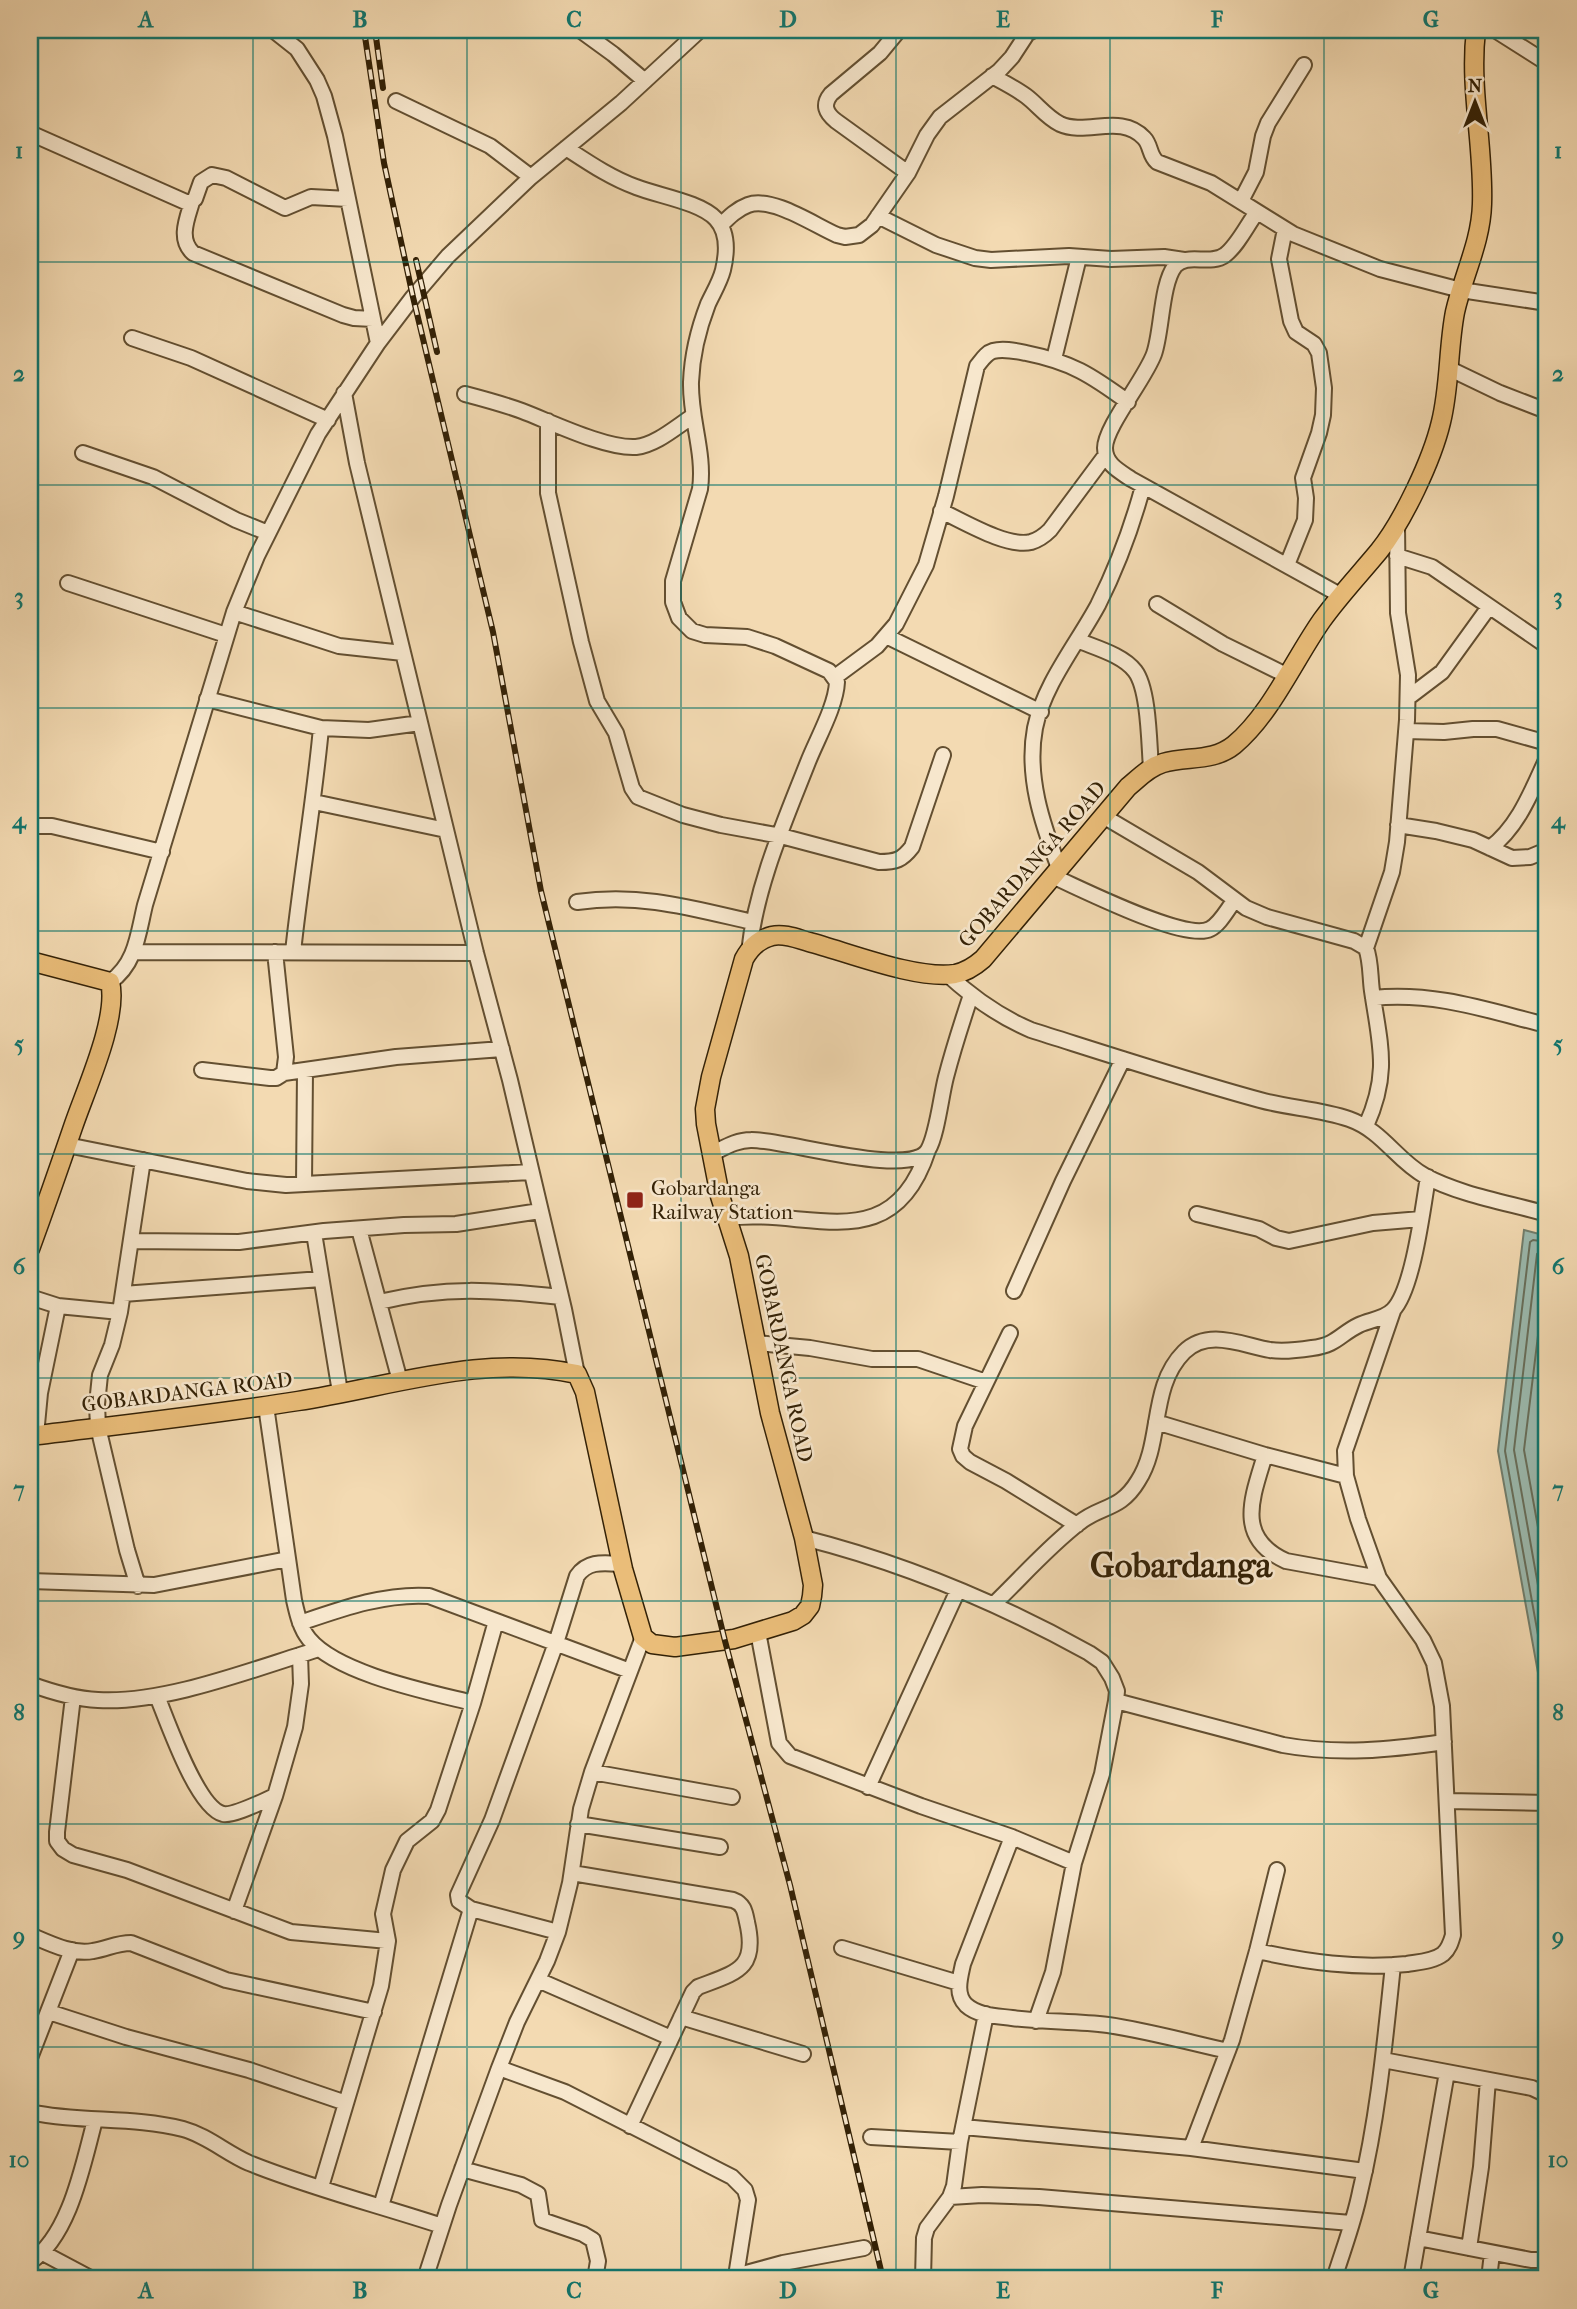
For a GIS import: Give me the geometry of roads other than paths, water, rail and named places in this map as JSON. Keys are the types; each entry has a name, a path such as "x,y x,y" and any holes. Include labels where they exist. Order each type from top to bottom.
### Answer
{"main road":[{"name":"GOBARDANGA ROAD","path":"643,1637 652,1644 665,1647 725,1641 793,1621 803,1615 810,1606 813,1585 804,1538 770,1413 738,1256 711,1154 706,1124 706,1097 749,951 765,939 785,936 876,962 947,974 963,971 983,960 1128,787 1152,768 1164,763 1220,754 1246,734 1267,709 1286,675 1340,595 1380,550 1396,524 1436,441 1445,401 1453,322 1477,241 1482,206 1474,69 1475,30"},
{"path":"30,961 110,982 112,1002 109,1020 30,1249"},
{"name":"GOBARDANGA ROAD","path":"33,1435 265,1405 457,1371 530,1368 577,1374"},
{"path":"577,1374 584,1392 622,1564 643,1637"}],"street":[{"path":"273,30 297,50 317,80 335,136 378,343"},
{"path":"580,30 645,81"},
{"path":"110,982 123,971 134,951 145,905 234,612 268,533 318,434 378,343 448,256 531,177 645,81 700,30"},
{"path":"899,30 880,53 831,94 825,107 828,115 908,173"},
{"path":"720,225 745,206 763,203 779,207 837,235 852,237 865,231 908,173 927,135 940,117 1006,64 1027,33 1034,30"},
{"path":"1495,30 1547,63"},
{"path":"1241,201 1256,172 1268,123 1304,65"},
{"path":"992,76 1023,94 1059,124 1069,127 1111,125 1135,131 1145,138 1152,158 1157,162 1197,176 1285,229 1380,269 1461,290 1547,303"},
{"path":"396,101 491,146 531,177"},
{"path":"30,133 183,201 192,202"},
{"path":"566,148 634,187 703,210 720,225 726,241 722,273 696,337 691,380 693,416 702,461 702,475 673,581 673,602 679,618 692,631 705,635 760,640 829,671 835,677 833,699 755,907 749,951"},
{"path":"348,199 311,197 285,208 226,178 212,175 201,182 192,202 184,235 188,248 193,253 343,315 373,319"},
{"path":"878,216 936,244 975,258 991,260 1079,257 1111,260 1164,257 1212,260 1224,256 1257,212"},
{"path":"1285,229 1279,259 1291,321 1296,332 1314,344 1319,353 1324,388 1319,433 1303,478 1305,520 1287,565"},
{"path":"1054,359 1079,257"},
{"path":"1184,260 1176,265 1172,272 1155,351 1105,444 1105,456 1111,465 1143,486 1340,595"},
{"path":"132,338 191,358 328,420"},
{"path":"835,677 864,657 896,624 926,565 977,366 985,356 994,351 1015,351 1054,359 1081,369 1128,402"},
{"path":"1448,368 1544,410"},
{"path":"344,393 357,463 476,953 502,1049 577,1374"},
{"path":"465,394 498,402 601,440 636,447 662,436 693,416"},
{"path":"548,421 548,492 580,642 597,701 616,733 632,788 638,797 656,806 721,825 781,836 863,859 896,862 904,857 912,846 943,755"},
{"path":"83,453 153,477 236,520 268,533"},
{"path":"942,511 1000,538 1018,543 1030,542 1041,538 1058,521 1105,456"},
{"path":"1143,486 1117,564 1054,681 1041,712 1034,747 1036,794 1056,872 1143,916 1191,931 1209,929 1216,925 1234,901"},
{"path":"1366,1126 1378,1093 1382,1069 1381,1045 1366,948 1392,872 1409,697 1406,657 1398,613 1396,524"},
{"path":"1397,556 1432,567 1547,646"},
{"path":"68,583 226,635"},
{"path":"1157,604 1223,644 1286,675"},
{"path":"1409,697 1442,672 1489,607"},
{"path":"234,612 339,646 403,653"},
{"path":"886,636 1041,712"},
{"path":"1077,640 1118,658 1135,671 1141,682 1152,768"},
{"path":"207,699 321,728 369,730 420,723"},
{"path":"293,952 300,883 314,802 321,728"},
{"path":"1406,731 1497,729 1547,743"},
{"path":"1490,848 1500,841 1518,817 1547,758"},
{"path":"314,802 446,830"},
{"path":"1103,816 1198,872 1234,901 1267,916 1354,941 1366,948"},
{"path":"1398,825 1456,836 1512,858 1520,859 1547,850"},
{"path":"30,826 51,826 162,852"},
{"path":"577,902 645,899 752,922"},
{"path":"134,951 476,953"},
{"path":"275,952 286,1057 284,1073"},
{"path":"947,974 1005,1019 1031,1030 1216,1088 1267,1102 1340,1116 1366,1126 1428,1177 1547,1214"},
{"path":"727,1218 755,1216 840,1222 876,1216 904,1197 915,1184 928,1150 946,1076 971,995"},
{"path":"1373,998 1411,996 1440,999 1546,1025"},
{"path":"202,1070 276,1078 284,1073 396,1057 502,1049"},
{"path":"1014,1291 1063,1181 1123,1059"},
{"path":"304,1184 305,1071"},
{"path":"711,1154 729,1145 752,1140 779,1142 849,1157 899,1161 912,1161 923,1156 928,1150"},
{"path":"67,1145 247,1181 304,1184 531,1172"},
{"path":"138,1586 98,1427 97,1404 100,1375 112,1345 120,1312 143,1160"},
{"path":"1257,1951 1340,1965 1394,1965 1422,1962 1442,1955 1449,1947 1453,1935 1442,1706 1434,1663 1423,1640 1379,1578 1346,1476 1345,1451 1393,1311 1408,1277 1428,1177"},
{"path":"131,1241 239,1242 404,1225 456,1224 540,1211"},
{"path":"1197,1214 1259,1229 1289,1241 1373,1223 1421,1219"},
{"path":"359,1229 400,1381"},
{"path":"314,1233 340,1392"},
{"path":"123,1294 321,1279"},
{"path":"379,1302 415,1293 486,1289 561,1297"},
{"path":"30,1297 58,1306 120,1312"},
{"path":"33,1435 58,1306"},
{"path":"994,1604 1077,1525 1096,1513 1117,1505 1138,1482 1146,1466 1165,1383 1183,1353 1194,1345 1228,1339 1272,1350 1315,1348 1337,1341 1353,1328 1393,1311"},
{"path":"1010,1333 960,1442 963,1456 1077,1525"},
{"path":"756,1343 872,1359 918,1359 986,1382"},
{"path":"265,1405 294,1600 307,1637 319,1650 339,1661 393,1682 473,1703"},
{"path":"1156,1422 1346,1476"},
{"path":"1265,1455 1253,1493 1252,1527 1259,1544 1286,1561 1379,1578"},
{"path":"804,1538 857,1553 994,1604 1067,1640 1102,1662 1117,1691 1102,1774 1074,1863 1053,1972 1036,2021"},
{"path":"30,1581 138,1586 178,1581 288,1559"},
{"path":"558,1932 471,1909 459,1901 459,1888 492,1820 556,1643 571,1587 582,1569 590,1564 622,1564"},
{"path":"868,1787 958,1590"},
{"path":"300,1623 353,1606 407,1595 429,1596 630,1671"},
{"path":"321,2187 374,2012 385,1966 388,1941 383,1914 396,1862 407,1841 432,1821 438,1810 473,1703 496,1620"},
{"path":"758,1632 779,1743 790,1756 868,1787 1012,1837 1074,1863"},
{"path":"425,2279 499,2068 558,1932 572,1873 578,1824 592,1772 643,1637"},
{"path":"30,1684 73,1697 120,1700 157,1696 319,1650"},
{"path":"234,1911 275,1796 300,1704 300,1655"},
{"path":"157,1696 199,1790 214,1810 230,1814 275,1796"},
{"path":"73,1697 57,1832 57,1841 63,1849 73,1855 127,1870 291,1932 388,1941"},
{"path":"1116,1701 1310,1750 1386,1751 1444,1742"},
{"path":"592,1772 732,1797"},
{"path":"1448,1801 1547,1803"},
{"path":"578,1824 720,1847"},
{"path":"1012,1837 970,1946 959,1983 964,2003 972,2010 986,2014 1036,2021 1116,2026 1228,2052"},
{"path":"1191,2148 1228,2052 1277,1870"},
{"path":"572,1873 733,1900 742,1906 751,1939 750,1956 738,1969 698,1987 693,1992 630,2126"},
{"path":"381,2206 471,1909"},
{"path":"30,1935 85,1952 119,1943 131,1943 226,1980 374,2012"},
{"path":"842,1948 959,1983"},
{"path":"30,2058 72,1950"},
{"path":"1334,2279 1364,2171 1383,2060 1394,1965"},
{"path":"538,1980 671,2038"},
{"path":"49,2012 126,2037 249,2070 346,2103"},
{"path":"923,2279 923,2238 935,2215 950,2197 954,2186 986,2014"},
{"path":"681,2017 803,2054"},
{"path":"1383,2060 1532,2088 1547,2095"},
{"path":"499,2068 565,2092 732,2177 745,2190 748,2200 730,2278 783,2263 864,2248"},
{"path":"1411,2279 1447,2072"},
{"path":"1469,2248 1481,2167 1488,2080"},
{"path":"30,2112 157,2124 197,2133 248,2162 442,2226"},
{"path":"30,2262 43,2253 63,2221 95,2120"},
{"path":"871,2137 962,2134 1191,2148 1364,2171"},
{"path":"462,2169 521,2185 538,2194 542,2220 593,2240 598,2261 596,2279"},
{"path":"950,2197 1039,2197 1351,2223"},
{"path":"1418,2238 1531,2260 1541,2260 1547,2256"},
{"path":"43,2253 92,2279"},
{"path":"1489,2279 1492,2253"}],"water":[{"path":"1524,1230 1547,1236 1547,1707 1542,1695 1498,1451"}],"railway":[{"path":"364,30 384,163 493,632 541,891 725,1641 790,1885 883,2279"},
{"path":"375,30 383,88"},
{"path":"416,260 437,352"}],"place":[{"name":"Gobardanga Railway Station","path":"635,1200"}],"district":[{"name":"Gobardanga","path":"1181,1565"}]}
